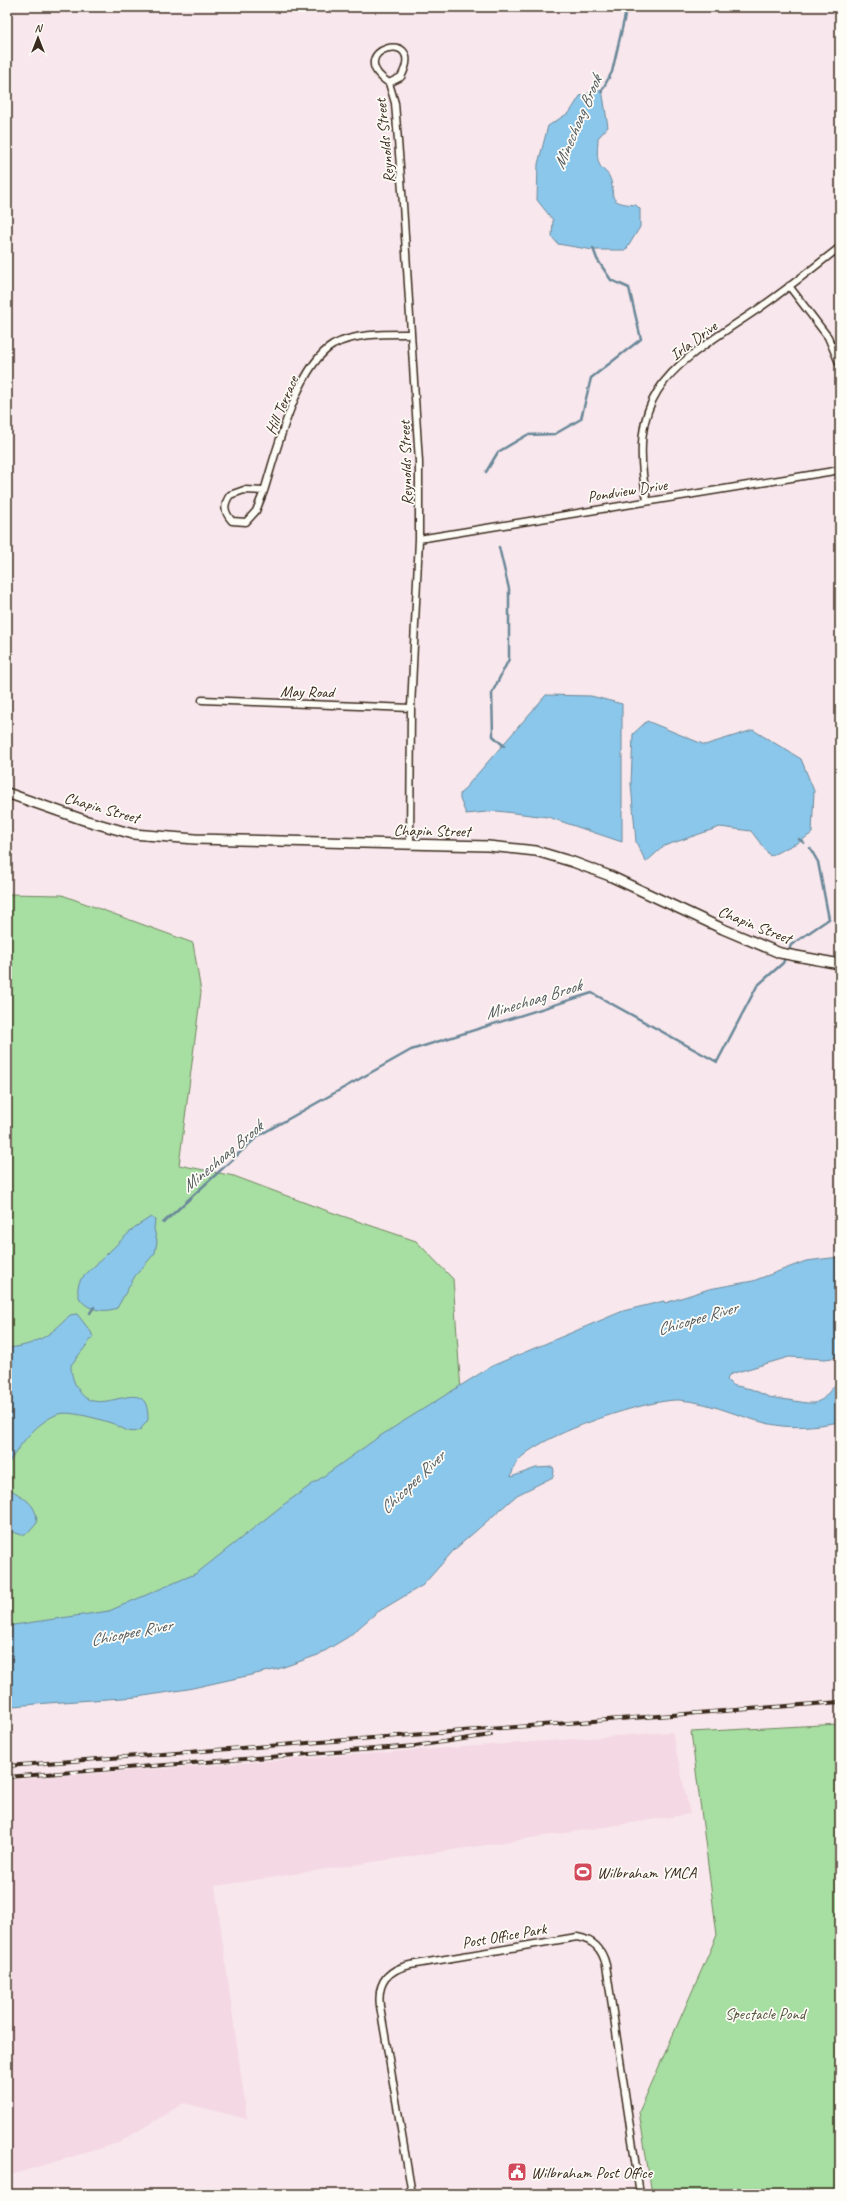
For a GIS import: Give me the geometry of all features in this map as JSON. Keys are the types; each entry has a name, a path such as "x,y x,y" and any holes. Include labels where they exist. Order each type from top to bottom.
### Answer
{"main road":[{"name":"Chapin Street","path":"7,793 84,820 132,834 195,839 488,846 523,849 554,856 610,876 723,929 780,953 840,964"}],"street":[{"name":"Reynolds Street","path":"390,83 401,77 408,62 404,51 397,47 382,49 376,56 374,64 376,73 390,83 395,103 419,462 419,538 411,708 410,844"},
{"name":"Irla Drive","path":"648,500 642,466 641,442 644,421 657,391 677,366 789,286 840,247"},
{"path":"789,286 828,337 840,365"},
{"name":"Hill Terrace","path":"264,491 244,490 230,495 225,508 226,515 232,521 246,522 256,511 264,491 290,409 298,391 322,355 332,346 354,338 411,334"},
{"name":"Pondview Drive","path":"419,538 840,470"},
{"name":"May Road","path":"202,700 411,708"},
{"name":"Post Office Park","path":"412,2194 380,2006 379,1992 384,1978 395,1969 410,1965 577,1937 584,1938 596,1945 604,1957 606,1965 640,2194"}],"shaded area":[{"path":"672,1732 690,1814 215,1886 247,2119 184,2103 118,2143 7,2176 7,1780"}],"green space":[{"path":"7,894 62,895 193,943 201,992 179,1165 234,1176 319,1208 416,1241 453,1279 461,1392 186,1593 7,1635"},
{"name":"Spectacle Pond","path":"840,1724 840,2194 652,2194 639,2112 717,1935 691,1732"}],"water":[{"path":"602,89 608,127 598,138 598,160 609,176 615,200 625,204 636,205 640,209 640,227 626,250 593,250 558,244 552,237 553,220 537,200 538,164 548,126 570,112 580,96"},
{"path":"546,695 591,696 622,704 622,842 548,817 497,811 466,814 460,799 460,794"},
{"path":"647,721 705,745 753,730 801,759 814,791 812,833 801,841 770,856 751,831 720,827 664,846 646,862 636,842 631,784 633,734"},
{"path":"151,1217 155,1220 154,1229 157,1241 155,1253 135,1276 117,1308 101,1310 93,1309 87,1306 81,1301 78,1295 78,1287 81,1279 135,1227"},
{"name":"Chicopee River","path":"840,1257 840,1357 825,1359 789,1357 734,1373 729,1375 727,1380 732,1385 751,1389 769,1397 815,1403 823,1399 840,1379 840,1422 789,1427 756,1421 705,1404 679,1400 663,1401 617,1413 565,1432 542,1443 525,1454 515,1465 511,1477 536,1468 553,1467 553,1477 517,1495 454,1550 423,1585 376,1613 348,1637 318,1655 278,1669 188,1689 137,1697 48,1703 7,1708 7,1626 109,1611 197,1573 283,1505 380,1436 492,1366 623,1311 664,1301 665,1303 709,1289 753,1281 806,1261"},
{"path":"77,1314 91,1332 93,1337 71,1365 71,1371 78,1389 87,1398 98,1402 132,1396 140,1398 146,1405 148,1420 140,1430 133,1432 109,1422 86,1416 70,1413 58,1414 42,1423 28,1436 7,1466 7,1348 34,1342 49,1334 70,1315"},
{"path":"7,1487 27,1500 36,1516 37,1523 29,1532 22,1535 7,1530"}],"waterway":[{"name":"Minechoag Brook","path":"601,92 612,72 627,7"},
{"name":"Minechoag Brook","path":"486,472 498,452 527,435 555,434 581,419 591,378 641,339 629,288 611,280 597,259 593,248"},
{"name":"Minechoag Brook","path":"499,547 509,589 509,659 492,693 493,736 504,746"},
{"name":"Minechoag Brook","path":"799,839 804,843"},
{"name":"Minechoag Brook","path":"788,952 791,945 829,919 818,862 810,848"},
{"name":"Minechoag Brook","path":"163,1223 258,1136 411,1050 592,993 717,1062 757,986 783,963 786,956"},
{"name":"Minechoag Brook","path":"90,1313 94,1307"}],"railway":[{"path":"7,1766 840,1702"},
{"path":"7,1777 415,1746 491,1735"}],"place":[{"name":"Wilbraham YMCA","path":"583,1872"},
{"name":"Wilbraham Post Office","path":"517,2172"}]}
